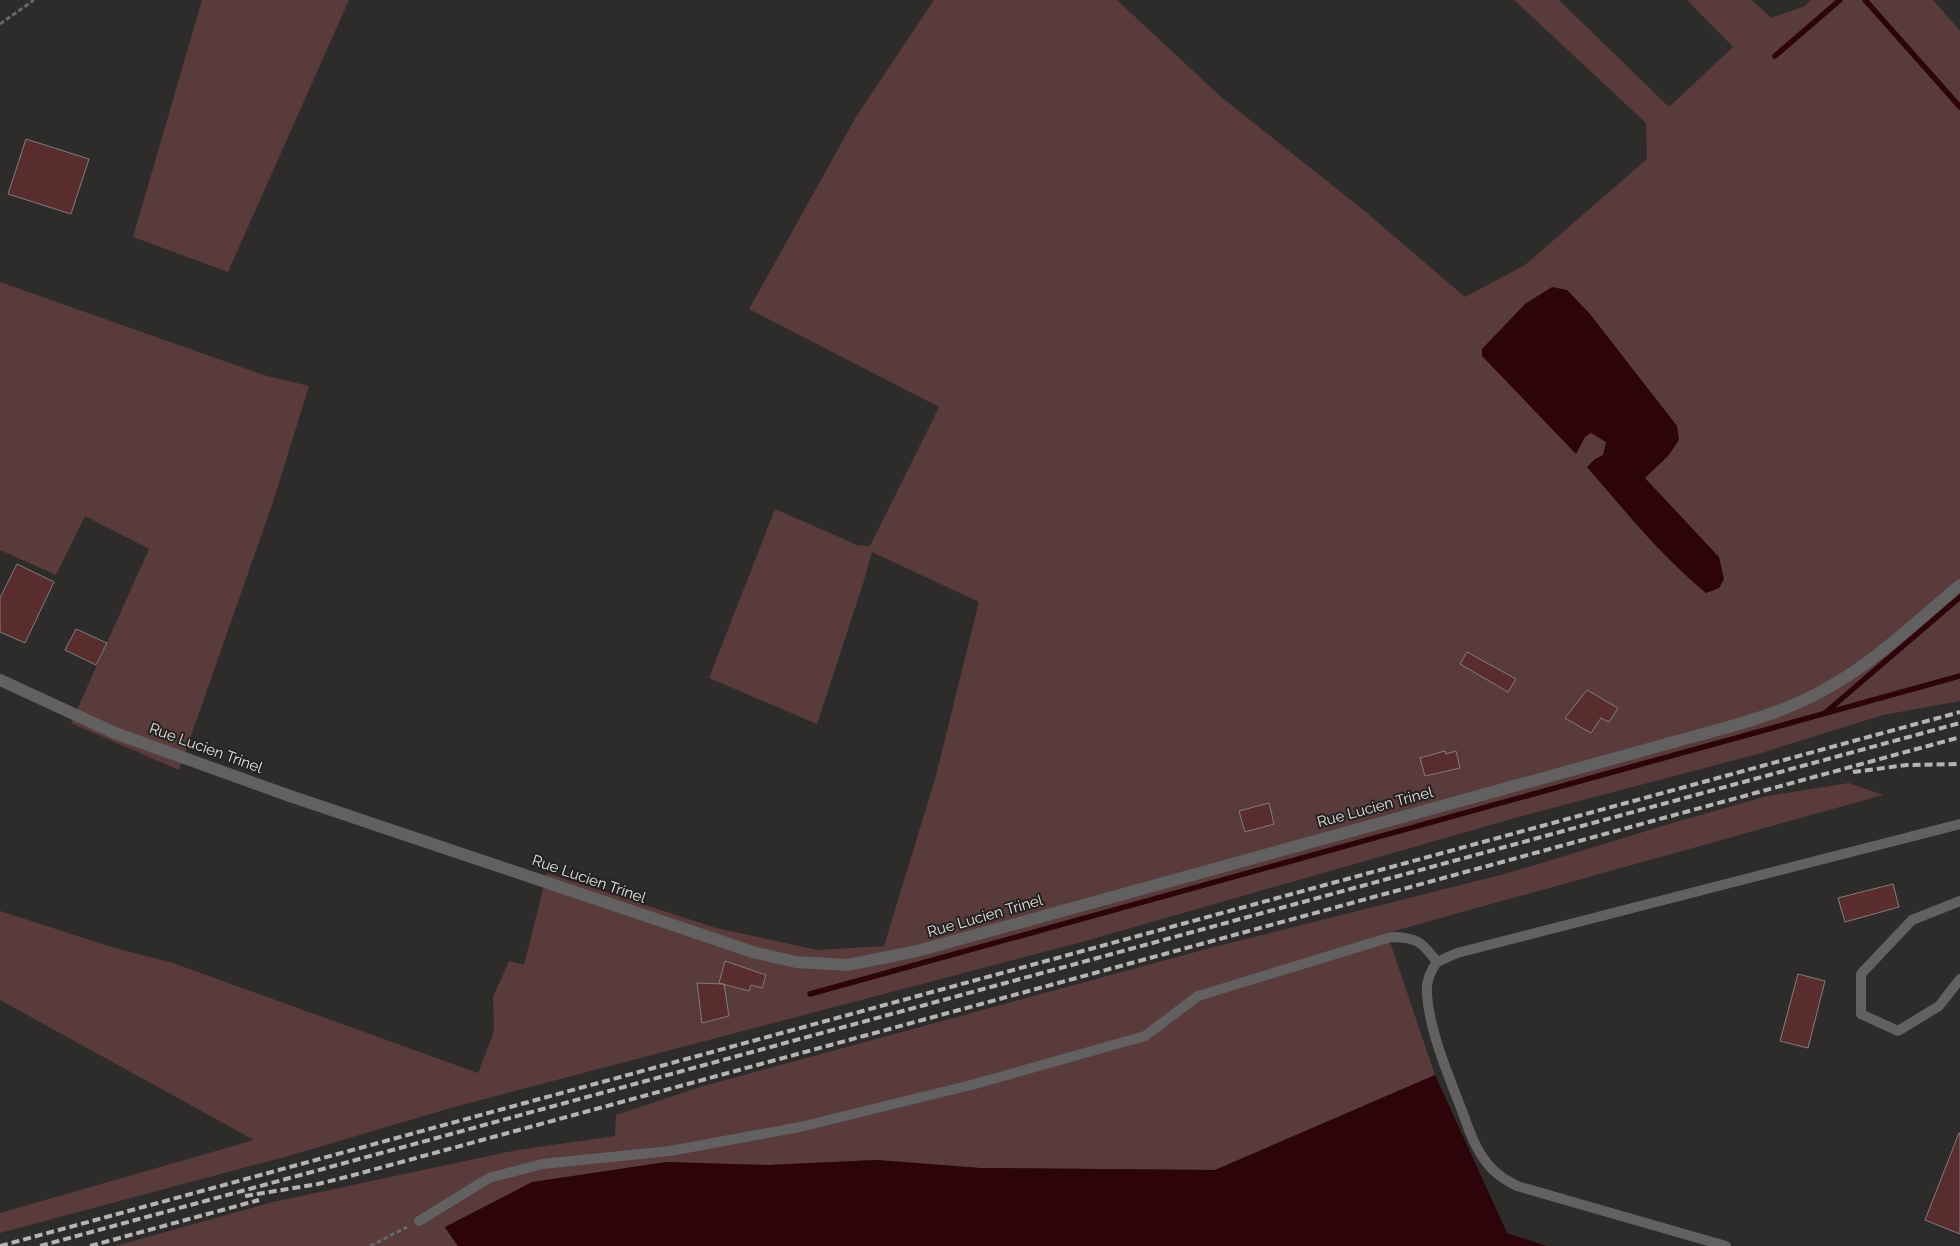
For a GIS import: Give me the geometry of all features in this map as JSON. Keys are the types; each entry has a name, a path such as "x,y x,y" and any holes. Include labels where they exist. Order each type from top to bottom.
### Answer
{"street":[{"name":"Rue Lucien Trinel","path":"0,680 115,732 290,796 744,948 796,962 848,965 917,951 1663,745 1768,714 1821,692 1869,661 1960,585"}],"lane":[{"path":"1726,1246 1517,1186 1501,1177 1487,1163 1475,1145 1443,1062 1427,994 1427,980 1432,969 1438,962 1457,953 1960,824"},
{"path":"1960,901 1912,920 1861,974 1861,1014 1898,1031 1940,1006 1960,979"},
{"path":"419,1221 490,1178 542,1164 670,1151 800,1127 975,1084 1145,1036 1198,996 1391,937 1417,939 1438,962"}],"path":[{"path":"0,24 34,0"},
{"path":"370,1246 419,1221"}],"shaded area":[{"path":"202,0 349,0 228,272 133,237"},
{"path":"934,0 1117,0 1220,96 1367,213 1465,297 1525,265 1647,159 1646,123 1514,0 1559,0 1669,107 1733,47 1687,0 1752,0 1771,18 1805,6 1811,0 1933,0 1960,31 1960,701 1883,715 1758,754 1522,816 1089,940 454,1107 292,1155 0,1233 0,1213 254,1140 0,1000 0,911 115,948 173,963 478,1073 494,1032 493,997 509,961 524,965 547,873 716,928 818,950 884,946 935,779 979,602 872,552 817,724 709,678 775,509 857,545 870,546 939,407 749,309 856,117"},
{"path":"0,282 267,376 309,386 273,502 179,770 71,723 149,549 85,516 56,575 0,550"},
{"path":"1552,287 1567,290 1590,314 1677,426 1679,440 1668,456 1645,478 1719,557 1724,579 1719,588 1706,593 1690,579 1644,533 1587,467 1595,459 1603,455 1606,442 1591,433 1585,437 1576,454 1482,356 1482,349 1525,304"},
{"path":"1849,783 1883,795 1387,933 1435,1075 1215,1170 980,1168 877,1160 768,1165 666,1162 445,1228 458,1246 115,1246 273,1202 517,1150 615,1136 616,1115 700,1087 1210,948 1508,873 1767,796"},
{"path":"1435,1075 1507,1233 1547,1246 458,1246 445,1227 532,1182 666,1162 768,1165 877,1160 980,1168 1215,1170"}],"building":[{"path":"26,139 89,159 71,214 8,194"},
{"path":"17,564 54,582 25,643 0,632 0,598"},
{"path":"76,629 107,643 96,665 65,650"},
{"path":"1467,652 1516,679 1508,692 1460,664"},
{"path":"1587,690 1618,708 1609,722 1601,718 1591,733 1565,718"},
{"path":"1445,751 1446,754 1456,751 1460,768 1425,776 1420,758"},
{"path":"1269,803 1274,824 1245,832 1239,811"},
{"path":"1893,884 1899,907 1845,922 1838,898"},
{"path":"725,961 766,975 762,988 751,985 749,991 719,983"},
{"path":"1798,974 1825,981 1808,1048 1780,1041"},
{"path":"697,983 724,984 729,1016 702,1023"},
{"path":"1960,1133 1960,1234 1925,1220"}],"waterway":[{"path":"1775,56 1840,0"},
{"path":"1865,0 1960,107"},
{"path":"1825,713 1960,597"},
{"path":"810,994 1960,676"}],"railway":[{"path":"0,1246 1960,712"},
{"path":"40,1246 1960,723"},
{"path":"245,1196 318,1184 350,1176 1957,738"},
{"path":"1853,772 1907,765 1960,764"},
{"path":"90,1246 259,1200"}]}
